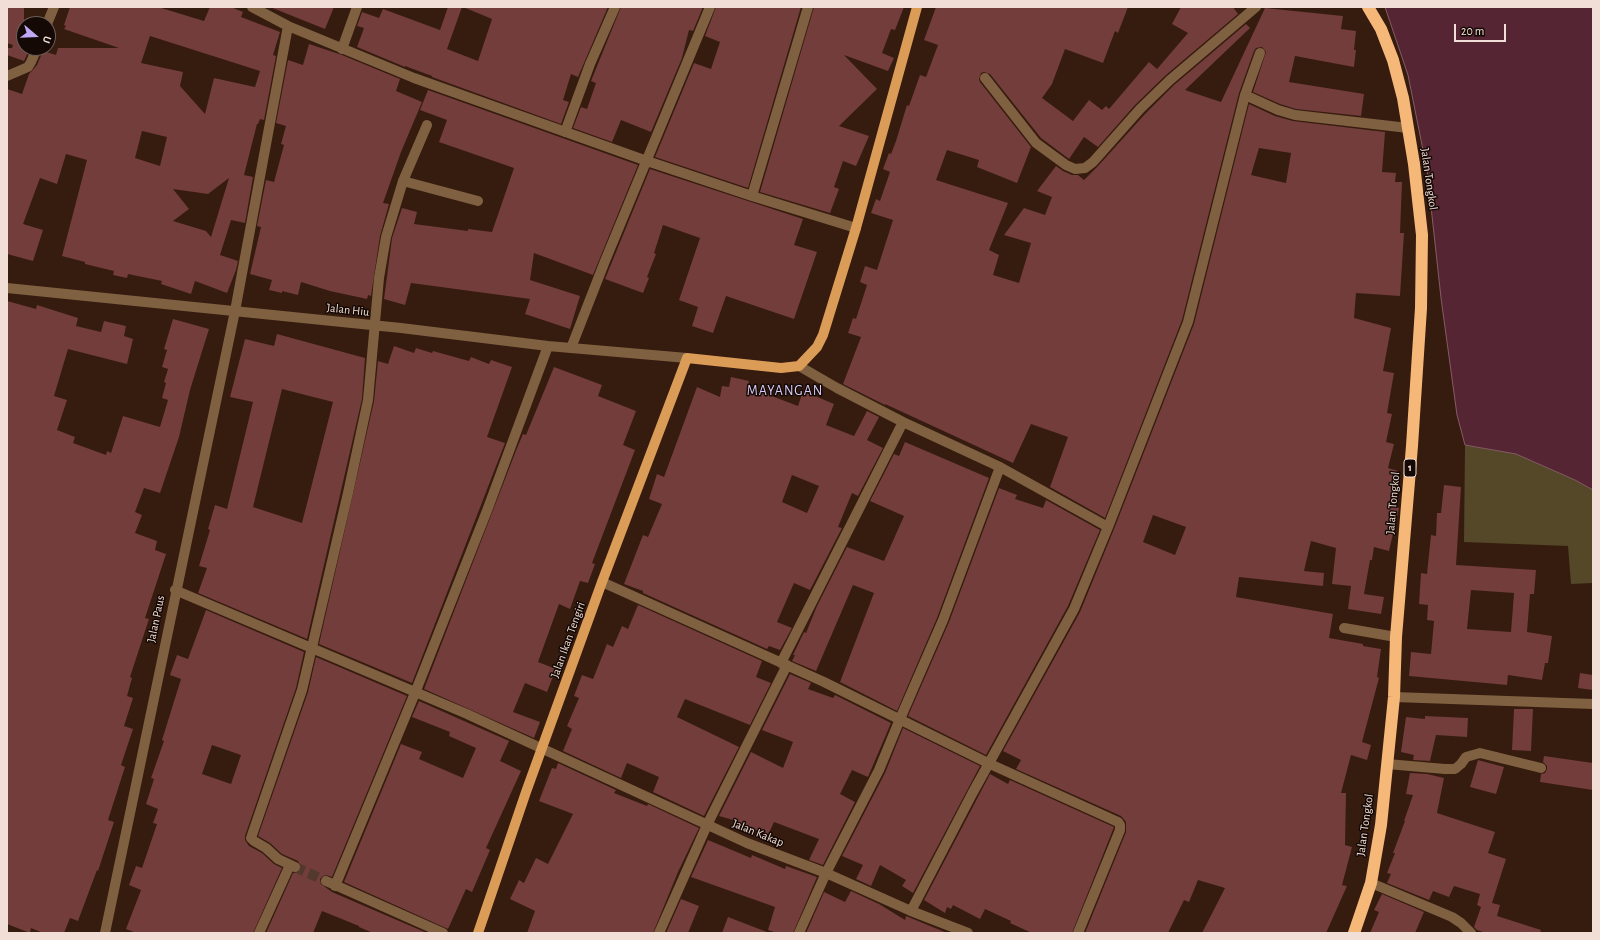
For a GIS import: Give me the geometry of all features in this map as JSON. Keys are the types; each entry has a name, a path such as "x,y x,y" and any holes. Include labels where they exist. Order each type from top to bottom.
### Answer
{"highway":[{"name":"Jalan Tongkol","path":"1354,933 1371,883 1381,825 1394,697 1396,637 1412,446 1421,308 1422,249 1422,235 1416,180 1403,98 1393,60 1381,29 1368,7"}],"main road":[{"path":"687,358 781,368 799,366 814,351 823,335 856,228 917,7"},
{"name":"Jalan Ikan Tengiri","path":"478,933 526,792 543,749 602,582 687,358"}],"street":[{"path":"252,7 288,26 414,78 647,161 752,196 856,228"},
{"path":"342,48 357,7"},
{"path":"565,132 590,64 615,7"},
{"path":"571,348 605,261 710,7"},
{"path":"752,196 808,7"},
{"path":"985,78 1036,143 1074,170 1085,168 1093,162 1140,109 1170,80 1256,7"},
{"name":"Jalan Paus","path":"104,933 175,590 235,311 288,26"},
{"path":"911,911 1074,609 1108,527 1188,322 1245,95 1260,53"},
{"path":"7,76 28,67 34,56"},
{"path":"1245,95 1278,110 1295,115 1408,128"},
{"path":"259,933 292,866 273,856 266,848 251,838 302,690 368,400 379,278 386,237 403,181 427,125"},
{"path":"403,181 478,201"},
{"name":"Jalan Hiu","path":"7,288 235,311 548,346 687,358"},
{"path":"443,933 330,884 416,693 488,508 548,346"},
{"path":"799,366 836,388 902,422 1000,467 1108,527"},
{"path":"658,933 707,825 902,422"},
{"path":"799,933 826,873 879,770 943,620 1000,467"},
{"path":"602,582 784,664 990,764 1118,822 1120,825 1120,830 1078,933"},
{"name":"Jalan Kakap","path":"175,590 467,714 747,843 826,873 911,911 968,933"},
{"path":"1344,628 1396,637"},
{"path":"1394,697 1593,704"},
{"path":"1387,764 1455,769 1466,757 1480,753 1541,768"},
{"path":"1371,883 1452,917 1461,923 1471,933"}],"shaded area":[{"path":"1385,7 1593,7 1593,490 1575,480 1516,454 1465,445 1457,415 1441,298 1427,170 1408,75"},
{"path":"1465,445 1516,454 1575,480 1593,490 1593,583 1571,584 1568,546 1464,542"}],"building":[{"path":"7,7 24,7 24,16 16,16 16,56 26,56 24,61 7,55 7,48 12,48 13,45 7,43"},
{"path":"70,7 158,7 204,21 210,7 231,7 243,12 241,17 280,32 273,55 276,56 264,120 260,119 257,124 244,175 253,177 245,223 231,220 220,255 238,261 227,293 195,281 191,294 161,284 162,281 128,274 127,278 113,275 114,271 85,264 85,262 62,256 87,160 66,154 57,184 40,178 23,224 43,230 33,261 7,254 7,89 22,94 29,74 37,65 41,56 56,56 58,48 119,48 64,29 66,26 64,25","holes":["150,36 260,71 255,87 214,78 205,114 180,86 183,72 141,63","142,131 167,137 160,166 135,158","229,178 211,237 206,231 173,221 189,209 173,189 208,194"]},
{"path":"270,7 334,7 325,29"},
{"path":"448,7 462,7 447,49 478,61 492,19 463,7 608,7 578,77 571,74 563,100 569,102 561,124 405,67 357,47 364,28 357,26 362,12 379,18 383,9 440,30"},
{"path":"621,7 703,7 693,31 689,30 682,58 651,132 621,120 612,142 573,128 581,107 587,109 596,83 591,81"},
{"path":"716,7 801,7 748,188 655,157 694,63 711,69 720,42 705,36"},
{"path":"814,7 904,7 895,30 891,29 882,53 894,58 888,71 844,55 877,89 839,126 869,136 856,166 843,161 834,187 839,189 830,213 760,192"},
{"path":"936,7 1128,7 1118,33 1115,31 1103,63 1065,49 1052,84 1042,98 1073,121 1089,100 1102,110 1106,106 1109,109 1149,62 1157,69 1188,33 1172,24 1181,7 1233,7 1238,14 1166,75 1135,105 1098,147 1084,137 1069,159 1041,138 990,74 984,72 981,73 979,79 980,82 1031,147 1017,183 977,167 979,160 947,150 936,180 1008,203 989,250 999,255 993,275 1019,283 1031,243 1004,235 1024,208 1045,215 1052,197 1037,191 1056,166 1072,175 1078,175 1084,180 1174,85 1246,24 1250,28 1185,90 1221,102 1265,8 1343,16 1341,29 1356,31 1354,67 1295,56 1289,82 1364,94 1361,116 1296,109 1280,104 1253,92 1266,52 1262,47 1256,48 1254,51 1239,93 1182,320 1105,518 1050,487 1068,437 1031,424 1013,463 885,405 843,384 861,337 848,333 853,318 856,319 867,285 860,282 865,266 877,270 893,220 871,213 876,199 880,201 890,172 883,169 889,153 891,154 896,141 907,105 909,106 920,75 926,77 938,45 924,40"},
{"path":"309,44 342,55 400,79 396,91 422,102 401,152 383,203 389,204 380,236 371,296 368,295 367,299 330,291 301,282 298,295 282,291 282,293 269,290 272,280 250,274 261,227 257,226 266,180 274,182 284,145 281,144 286,126 276,123 288,60 303,65"},
{"path":"428,90 638,165 593,275 534,253 530,280 580,296 570,329 525,314 530,299 411,283 405,305 384,299 392,238 402,208 417,212 414,224 468,231 468,229 492,232 514,168 439,142 447,120 420,110"},
{"path":"1249,104 1275,116 1293,121 1385,132 1382,172 1396,173 1395,182 1402,182 1400,233 1404,233 1400,296 1356,293 1354,318 1391,328 1383,371 1394,373 1387,413 1392,414 1386,442 1394,444 1388,468 1398,471 1389,504 1399,508 1389,551 1374,547 1372,560 1370,560 1364,594 1384,597 1381,614 1348,609 1351,586 1332,584 1336,548 1311,541 1304,571 1324,573 1323,586 1239,577 1236,597 1333,614 1329,638 1381,649 1377,677 1379,678 1362,742 1371,745 1367,760 1351,755 1341,793 1346,793 1345,845 1352,847 1342,885 1347,886 1326,933 1202,933 1225,888 1198,880 1189,902 1184,900 1168,933 1085,933 1126,832 1126,822 1121,816 1016,769 1021,760 1003,751 1080,612 1194,324","holes":["1259,148 1291,153 1286,183 1251,175","1153,515 1186,527 1175,555 1143,542"]},
{"path":"650,169 803,219 794,245 817,252 794,319 726,296 713,333 692,326 698,307 679,300 700,238 663,225 654,253 656,254 647,277 649,278 643,293 605,279"},
{"path":"7,301 36,309 37,305 78,318 76,326 101,332 104,321 126,326 124,336 133,339 127,364 68,349 54,396 67,400 57,430 75,437 73,443 106,455 107,451 111,453 123,416 160,427 168,400 162,398 166,383 164,382 168,369 162,367 167,350 164,349 173,319 209,329 190,390 179,437 160,493 144,488 135,512 142,515 135,533 157,541 155,550 166,554 145,618 149,619 130,677 132,678 127,696 133,698 124,726 133,729 121,765 125,767 108,820 114,822 98,871 97,870 78,921 70,918 64,933 43,933 31,928 30,933 7,924"},
{"path":"277,334 365,358 362,399 307,639 198,593 207,568 199,566 210,530 208,529 215,505 227,509 253,402 230,397 245,339 274,346","holes":["282,389 333,402 302,523 253,507"]},
{"path":"394,346 414,353 416,348 469,361 471,357 489,364 491,360 512,367 487,437 505,443 412,683 319,644 374,401 378,361 388,364"},
{"path":"554,367 602,385 598,396 636,411 623,445 635,450 592,563 595,564 588,583 580,581 570,609 559,604 538,662 556,669 547,692 525,683 513,712 540,722 534,738 424,689 517,448 523,434 526,435"},
{"path":"731,377 749,381 748,387 798,406 803,391 834,404 826,425 854,436 867,411 879,417 867,440 883,448 858,496 852,493 838,527 842,528 810,590 794,583 777,622 792,628 780,650 769,646 767,649 643,593 643,591 624,584 643,535 648,537 662,504 649,499 657,474 664,477 697,387 720,397 722,386 729,387","holes":["792,475 819,486 807,513 782,502"]},
{"path":"905,442 989,478 937,618 897,711 840,682 874,593 853,585 816,671 792,661 795,655 793,655 804,632 806,633 817,606 847,547 884,561 904,516 870,501 894,454 899,456"},
{"path":"1444,485 1461,487 1456,565 1536,570 1534,594 1530,594 1527,632 1552,636 1548,663 1545,663 1542,680 1508,675 1507,685 1409,676 1411,652 1431,654 1434,621 1427,620 1428,605 1419,604 1421,573 1427,574 1431,535 1436,536 1437,513 1441,513","holes":["1471,590 1514,593 1511,632 1467,629"]},
{"path":"999,488 1017,495 1015,499 1043,508 1046,500 1100,530 1068,606 986,755 908,716 949,622"},
{"path":"638,605 762,661 756,677 771,683 750,725 685,699 677,717 739,747 704,816 653,792 659,777 627,763 621,778 563,751 572,729 567,726 579,698 574,696 582,675 593,679 607,644 613,647 622,626 628,629"},
{"path":"206,610 304,652 296,688 245,836 245,840 249,846 262,853 274,864 282,868 253,933 136,933 126,929 141,890 129,885 136,866 142,868 157,824 153,823 158,809 146,804 154,779 151,778 164,741 162,740 181,679 170,675 177,655 188,659","holes":["212,745 241,755 231,784 202,774"]},
{"path":"316,657 407,696 332,877 326,875 323,876 320,879 321,884 332,892 427,933 373,933 322,911 313,933 266,933 293,873 299,872 301,867 298,861 282,854 270,843 258,836 308,692"},
{"path":"1580,673 1593,675 1593,690 1578,688"},
{"path":"790,674 811,683 808,689 833,698 835,695 891,723 868,777 852,770 840,794 855,802 823,865 809,860 819,839 774,822 768,835 719,816 751,752 783,768 793,742 762,730"},
{"path":"419,701 509,741 500,761 521,771 486,848 490,850 472,892 466,889 448,929 344,882 401,744 422,752 419,759 463,778 476,748 449,736 450,732 412,717"},
{"path":"1514,709 1533,709 1531,751 1512,750"},
{"path":"1425,716 1468,718 1467,737 1436,735 1430,761 1413,760 1414,755 1401,752 1406,717 1425,719"},
{"path":"903,728 980,766 913,893 902,886 906,880 880,865 871,886 856,879 863,865 842,856 885,773"},
{"path":"1544,756 1593,763 1593,790 1540,782 1541,774 1545,773 1547,769 1547,766 1543,762"},
{"path":"1478,760 1504,767 1496,794 1470,787"},
{"path":"558,763 616,790 614,793 647,806 648,804 699,828 678,872 653,933 527,933 535,911 510,899 519,880 524,883 536,858 548,864 573,814 539,801 552,768 556,769"},
{"path":"1410,773 1427,774 1444,778 1437,813 1495,832 1488,853 1506,859 1492,903 1500,905 1497,916 1541,930 1540,933 1486,933 1477,930 1474,927 1481,907 1477,905 1480,894 1454,886 1449,897 1433,891 1429,900 1387,883 1391,874 1387,873 1395,853 1393,853 1413,795 1406,794"},
{"path":"990,774 1008,784 1010,780 1114,827 1072,933 1032,933 985,909 980,919 953,905 951,909 947,907 945,913 924,900"},
{"path":"708,840 751,858 752,855 785,869 786,866 817,877 793,933 777,933 768,930 775,907 691,877"},
{"path":"851,891 879,904 905,920 906,916 947,933 806,933 824,892 845,902"},
{"path":"1382,894 1424,912 1415,933 1370,933 1379,912 1374,910"},
{"path":"681,899 699,906 688,933 666,933"},
{"path":"728,917 767,932 767,933 722,933"}],"tunnel":[{"path":"295,867 326,881"}],"district":[{"name":"MAYANGAN","path":"785,391"}]}
